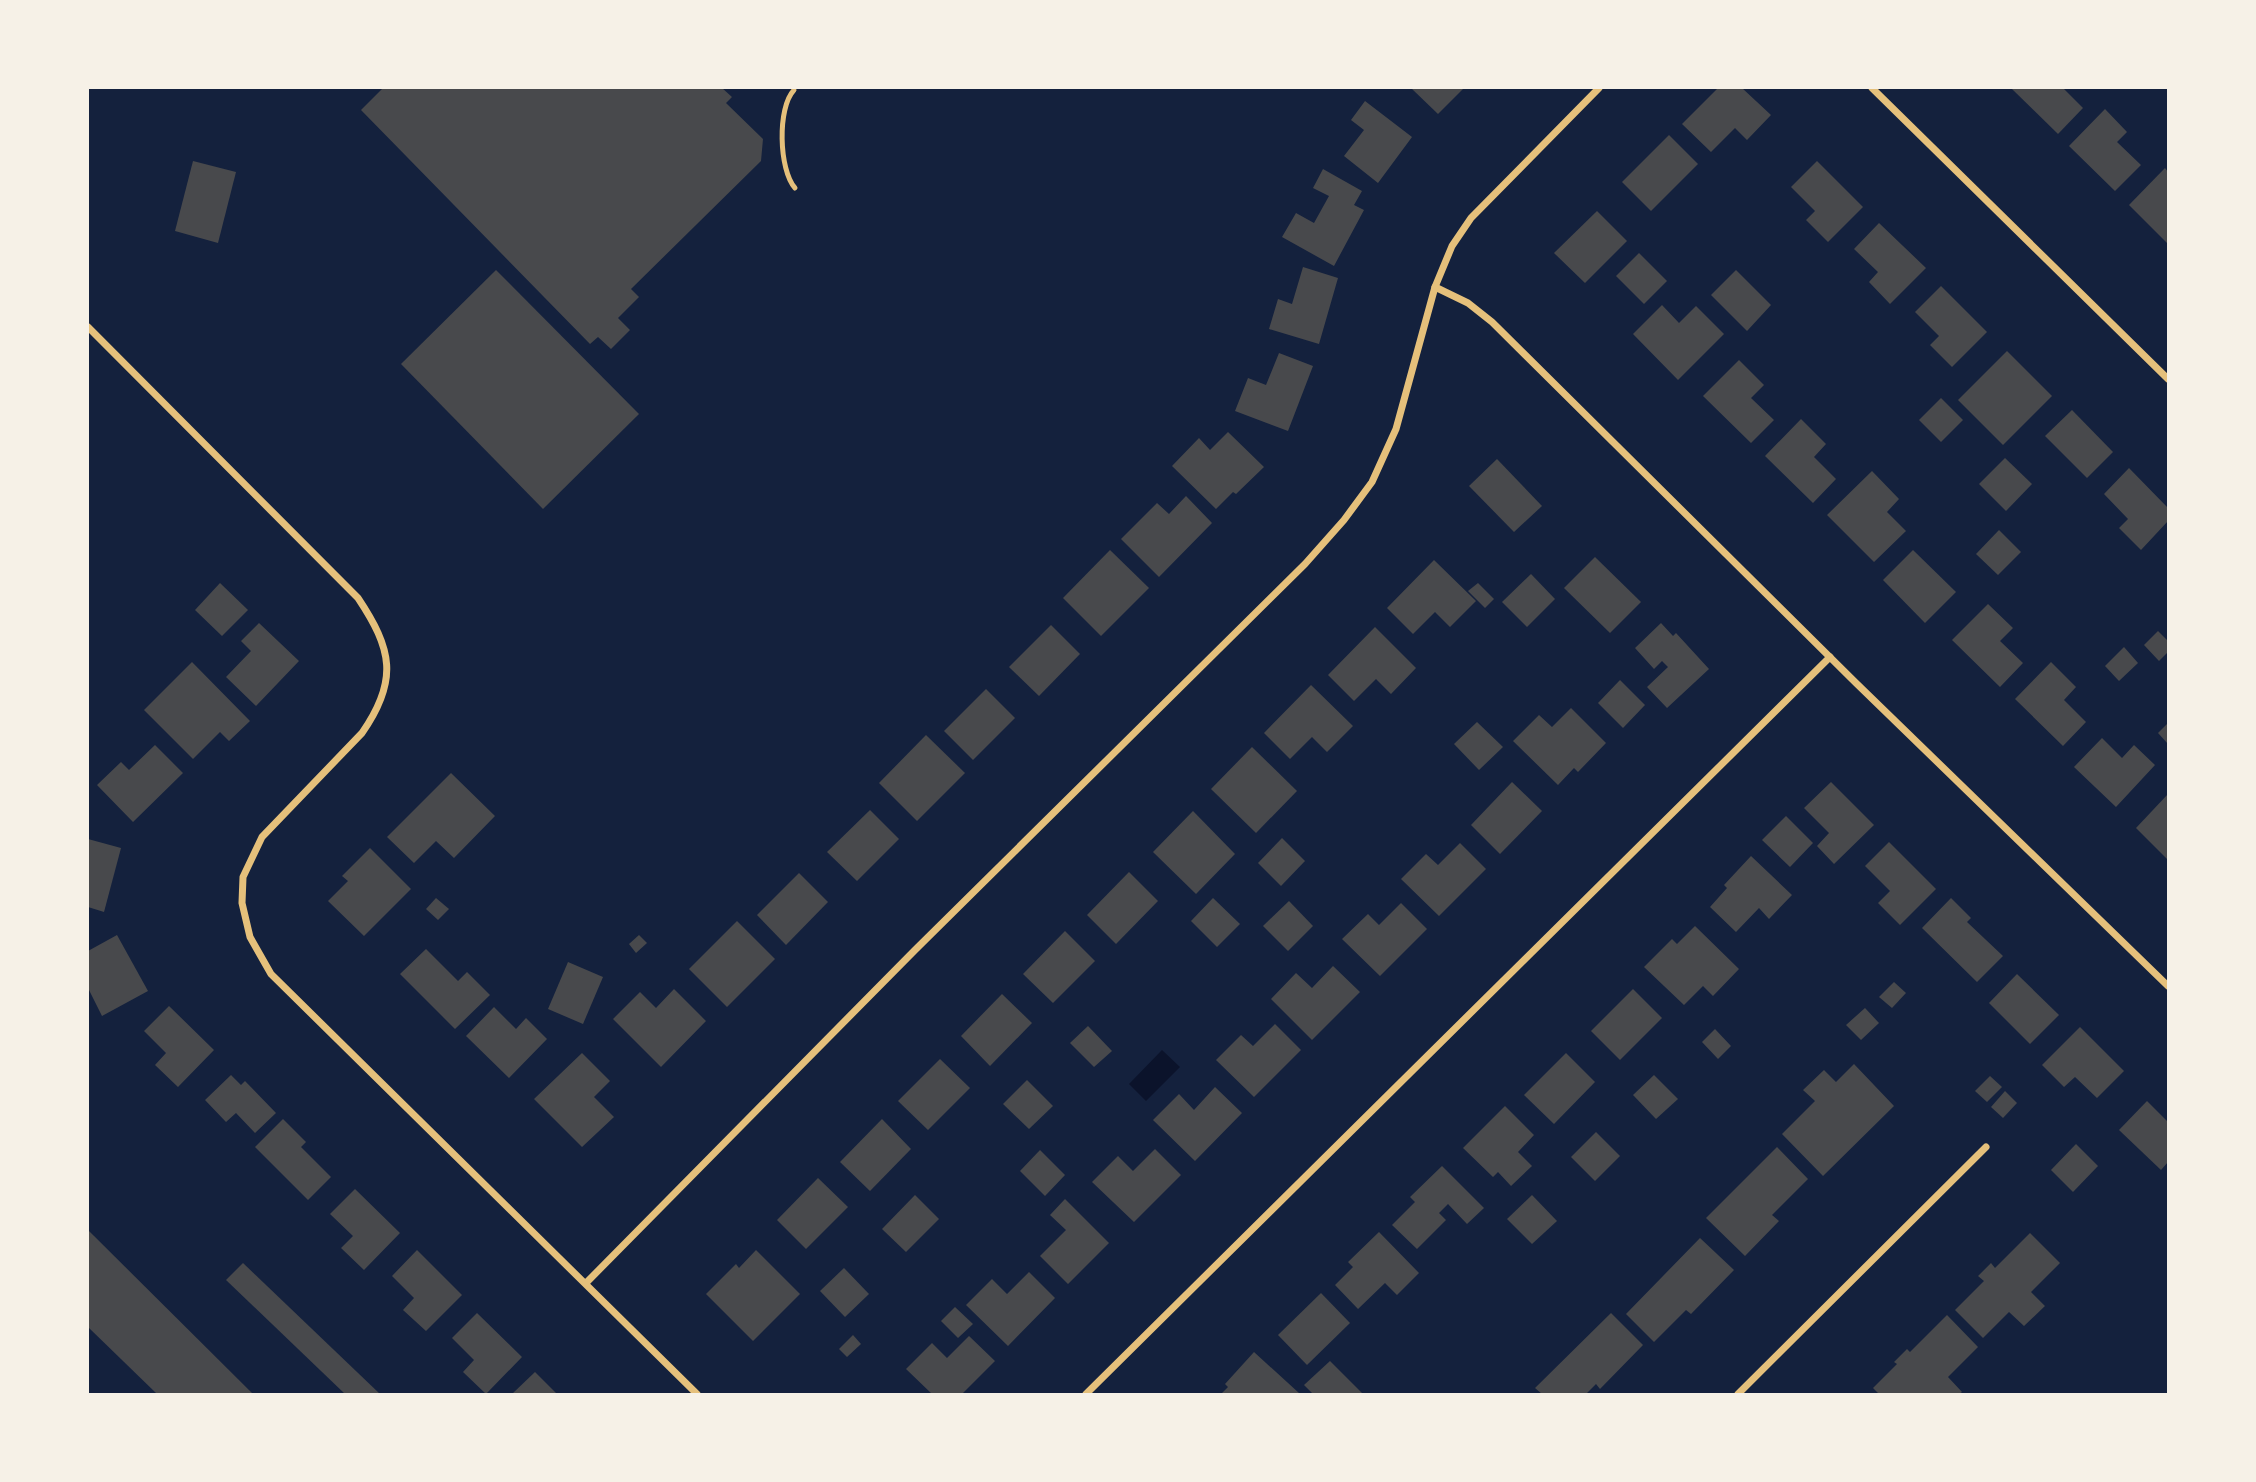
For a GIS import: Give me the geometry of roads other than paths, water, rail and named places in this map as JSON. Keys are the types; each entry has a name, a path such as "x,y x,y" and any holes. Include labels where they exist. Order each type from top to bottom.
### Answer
{"street":[{"path":"586,1283 925,940 1305,564 1344,520 1372,482 1396,429 1435,286 1452,246 1471,218 1599,88"},
{"path":"1872,88 2168,379"},
{"path":"1435,286 1462,298 1492,322 1830,657 2168,986"},
{"path":"88,327 358,598 377,626 386,649 387,670 383,694 370,721 362,733 262,837 243,877 242,903 250,937 271,974 697,1395"},
{"path":"1086,1395 1830,657"},
{"path":"1738,1395 1986,1147"}],"lane":[{"path":"794,90 789,96 782,138 785,165 790,182 795,188"}],"water":[{"path":"1162,1050 1180,1067 1146,1101 1129,1084"}]}
